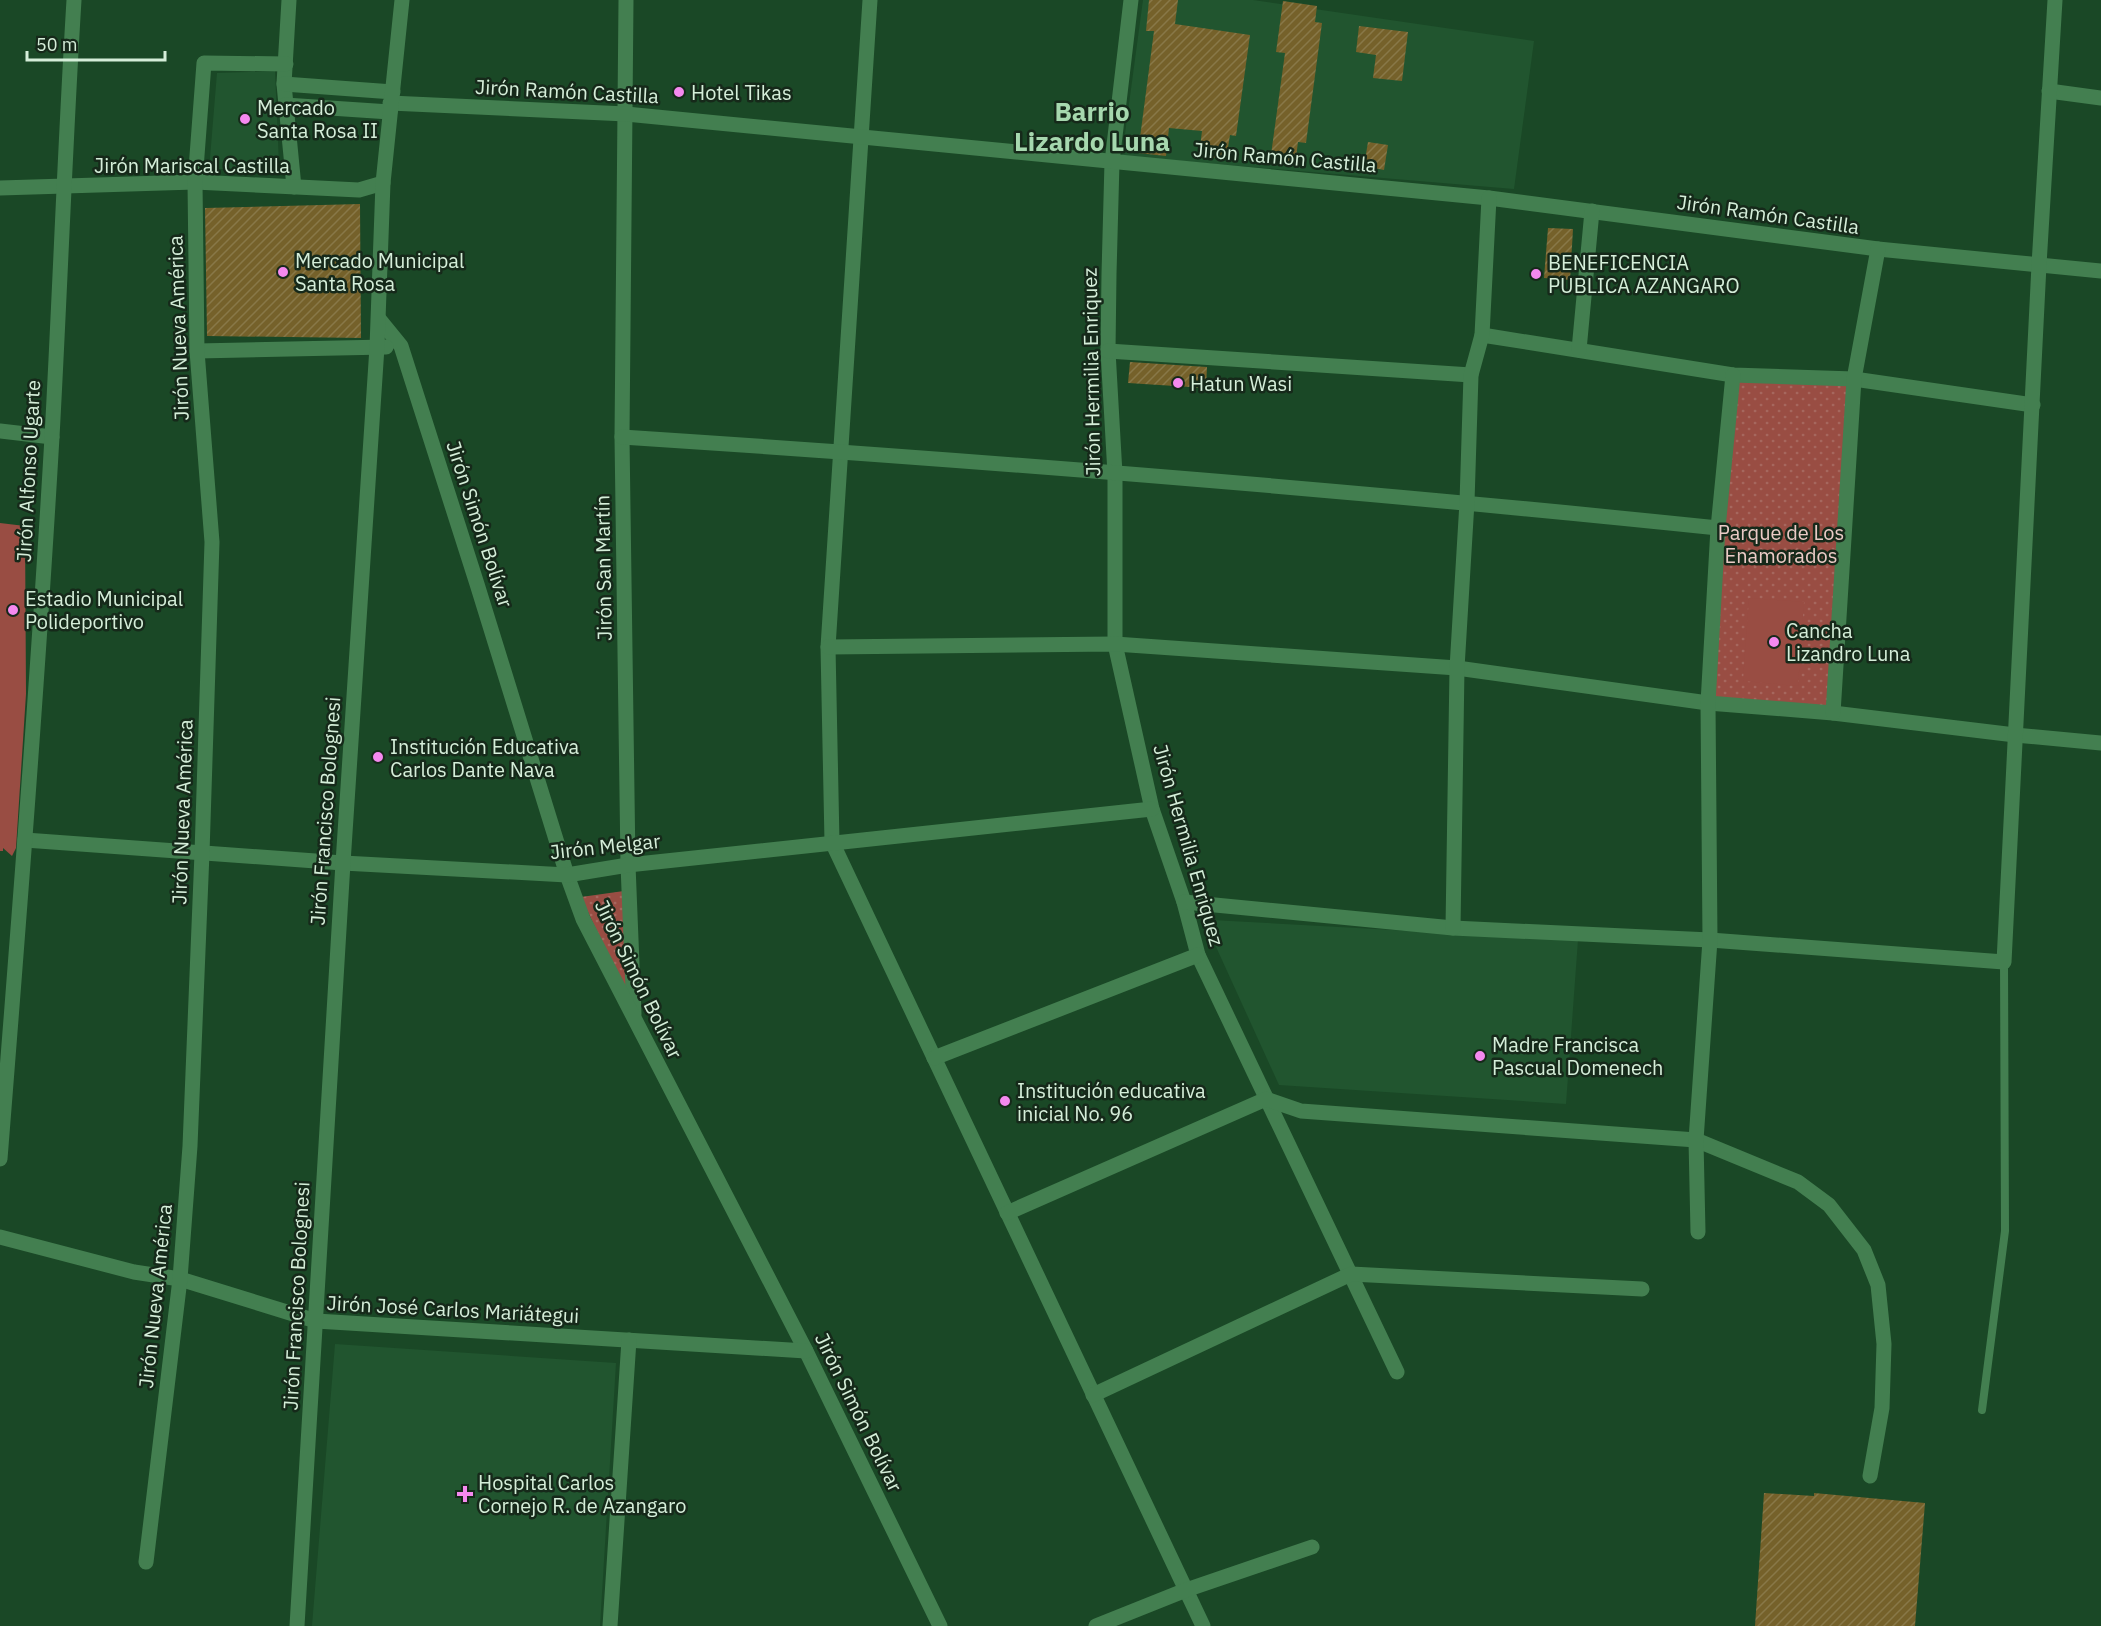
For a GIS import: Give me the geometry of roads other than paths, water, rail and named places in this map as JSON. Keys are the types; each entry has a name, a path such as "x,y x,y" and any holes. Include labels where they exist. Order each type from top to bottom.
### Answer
{"street":[{"name":"Jirón Alfonso Ugarte","path":"0,1159 25,840 52,437 74,0"},
{"path":"289,0 284,84 294,187"},
{"name":"Jirón Francisco Bolognesi","path":"297,1626 343,863 379,320 383,183 402,0"},
{"name":"Jirón San Martín","path":"626,0 622,437 628,865 635,1021"},
{"path":"870,0 828,647 832,842 1203,1626"},
{"name":"Jirón Hermilia Enriquez","path":"1131,0 1112,162 1108,351 1115,474 1115,644 1152,809 1184,902 1198,955 1397,1372"},
{"path":"1184,902 1453,928 1710,940 2004,962 2039,265 2055,0"},
{"name":"Jirón Nueva América","path":"146,1562 180,1279 190,1146 202,853 212,542 197,351 195,182 204,63 286,64"},
{"path":"284,84 391,102"},
{"path":"2049,91 2101,98"},
{"path":"285,105 391,102"},
{"name":"Jirón Ramón Castilla","path":"391,102 626,114 1489,198 1878,249 2101,271"},
{"name":"Jirón Mariscal Castilla","path":"0,188 195,182 359,190 383,183"},
{"path":"1453,928 1457,668 1467,502 1471,375 1482,335 1489,198"},
{"path":"1579,350 1592,211"},
{"path":"1833,713 1854,379 1878,249"},
{"name":"Jirón Simón Bolívar","path":"379,320 401,346 567,875 583,919 806,1351 940,1626"},
{"path":"1482,335 1733,375 1854,379 2033,405"},
{"path":"197,351 401,346"},
{"path":"1108,351 1471,375"},
{"path":"1698,1232 1696,1140 1710,940 1708,703 1718,528 1733,375"},
{"path":"0,431 52,437"},
{"path":"622,437 840,451 1467,502 1718,528"},
{"path":"828,647 1115,644 1457,668 1708,703 1833,713 2101,743"},
{"name":"Jirón Melgar","path":"25,840 343,863 567,875 628,865 1152,809"},
{"path":"934,1058 1198,955"},
{"path":"1007,1213 1266,1099 1301,1112 1696,1140 1798,1182 1829,1205 1864,1250 1878,1285 1884,1344 1882,1408 1870,1476"},
{"name":"Jirón José Carlos Mariátegui","path":"0,1237 134,1272 180,1279 315,1322 806,1351"},
{"path":"1093,1395 1352,1274 1642,1289"},
{"path":"610,1626 629,1340"},
{"path":"1096,1626 1186,1590 1312,1547"}],"lane":[{"path":"1982,1410 2006,1231 2004,962"}],"place":[{"name":"Hotel Tikas","path":"679,92"},
{"name":"Mercado Santa Rosa II","path":"245,119"},
{"name":"Mercado Municipal Santa Rosa","path":"283,272"},
{"name":"BENEFICENCIA PUBLICA AZANGARO","path":"1536,274"},
{"name":"Hatun Wasi","path":"1178,383"},
{"name":"Estadio Municipal Polideportivo","path":"13,610"},
{"name":"Cancha Lizandro Luna","path":"1774,642"},
{"name":"Institución Educativa Carlos Dante Nava","path":"378,757"},
{"name":"Madre Francisca Pascual Domenech","path":"1480,1056"},
{"name":"Institución educativa inicial No. 96","path":"1005,1101"},
{"name":"Hospital Carlos Cornejo R. de Azangaro","path":"465,1494"}],"district":[{"name":"Barrio Lizardo Luna","path":"1092,126"}],"park label":[{"name":"Parque de Los Enamorados","path":"1781,544"}]}
